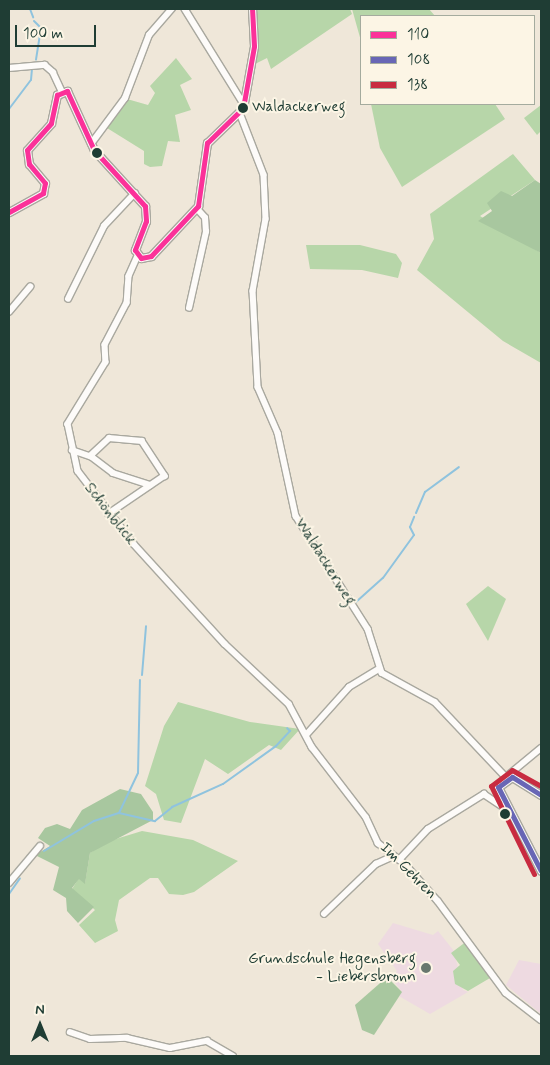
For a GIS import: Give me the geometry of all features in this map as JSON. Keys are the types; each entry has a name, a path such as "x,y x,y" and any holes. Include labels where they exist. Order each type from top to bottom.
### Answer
{"street":[{"path":"91,144 125,98 149,35 172,9"},
{"path":"185,9 244,104"},
{"path":"9,68 44,65 55,74 62,91 72,96 91,144 136,193 147,215 135,246 138,256 151,256 197,208 207,143 240,113 244,104 254,46 252,9"},
{"path":"9,212 44,192 44,181 29,164 27,150 51,123 56,98 62,91"},
{"name":"Waldackerweg","path":"240,113 264,175 266,219 252,290 259,391 278,433 295,513 368,629 379,669"},
{"path":"68,300 104,226 136,193"},
{"path":"189,308 206,232 205,218 197,208"},
{"name":"Schönblick","path":"138,256 129,276 127,303 105,344 106,362 69,422 72,450 80,474 109,514 160,570"},
{"path":"9,312 30,287"},
{"name":"Schönblick","path":"72,450 90,456 113,473 150,485 165,476 142,441 110,438 90,456"},
{"path":"109,514 150,485"},
{"name":"Im Gehren","path":"160,570 225,644 286,701 306,734 392,857 399,860 462,930 506,992 541,1020"},
{"path":"306,734 349,686 379,669 435,702 506,777 516,778 541,795"},
{"path":"541,748 506,777 498,790 541,869"},
{"path":"399,860 428,829 484,794 511,812"},
{"path":"9,883 40,846"},
{"path":"324,914 376,864 392,857"},
{"path":"70,1032 88,1039 127,1038 170,1048 207,1040 233,1056"}],"shaded area":[{"name":"Grundschule Hegensberg - Liebersbronn","path":"393,923 433,935 438,931 454,951 463,990 468,992 430,1014 397,995 402,992 391,977 397,971 378,944"},
{"path":"519,960 541,964 541,1014 506,985"}],"green space":[{"path":"254,9 350,9 352,14 271,69 267,58 253,65"},
{"path":"352,9 429,9 434,15 360,15 360,37"},
{"path":"176,58 192,79 180,85 191,110 175,115 180,142 168,141 162,166 150,167 144,164 144,151 107,128 127,99 148,105 155,93 150,86"},
{"path":"371,105 496,105 505,119 402,187 380,148"},
{"path":"541,105 541,131 537,135 524,118"},
{"path":"513,154 535,180 480,216 541,253 541,363 503,341 417,270 434,239 430,214"},
{"path":"535,180 541,184 541,253 478,221 492,211 487,203 501,191 512,196"},
{"path":"306,245 360,245 396,254 402,263 398,278 362,270 310,269"},
{"path":"488,586 506,599 488,641 466,604"},
{"path":"178,702 250,722 300,729 281,750 269,745 228,774 205,759 181,823 164,820 156,794 145,786 164,726"},
{"path":"120,789 141,794 153,812 153,820 90,853 85,884 79,879 72,888 94,907 78,923 67,911 66,898 53,890 59,867 35,855 50,846 38,838 45,828 57,824 70,829 82,810"},
{"path":"142,831 193,840 238,861 194,892 183,895 169,894 158,878 150,878 119,900 115,920 118,931 95,943 79,925 95,910 72,889 79,878 85,883 90,853 106,842"},
{"path":"467,941 490,978 468,991 455,984 453,971 460,965 451,953"},
{"path":"387,977 402,992 374,1035 362,1030 355,1005"}],"waterway":[{"path":"30,9 33,17"},
{"path":"34,21 41,28 36,60"},
{"path":"9,109 31,80 32,69"},
{"path":"416,513 425,492 459,467"},
{"path":"356,602 383,578 414,535 410,527 414,517"},
{"path":"142,675 146,626"},
{"path":"119,813 138,773 140,680"},
{"path":"44,851 94,821 119,813 155,821 172,807 223,784 276,746 290,731 287,728"},
{"path":"9,894 20,878"}],"transit line":[{"name":"110","path":"9,212 43,193 45,183 29,164 27,150 51,123 57,95 67,91 94,150 145,206 146,221 135,250 141,258 151,256 198,206 207,143 243,108 254,46 252,9"},
{"name":"138","path":"534,874 491,786 512,770 541,786"},
{"name":"108","path":"541,795 512,777 498,787 541,871"}],"place":[{"name":"Waldackerweg","path":"243,108"},
{"name":"Grundschule Hegensberg - Liebersbronn","path":"426,968"}]}
